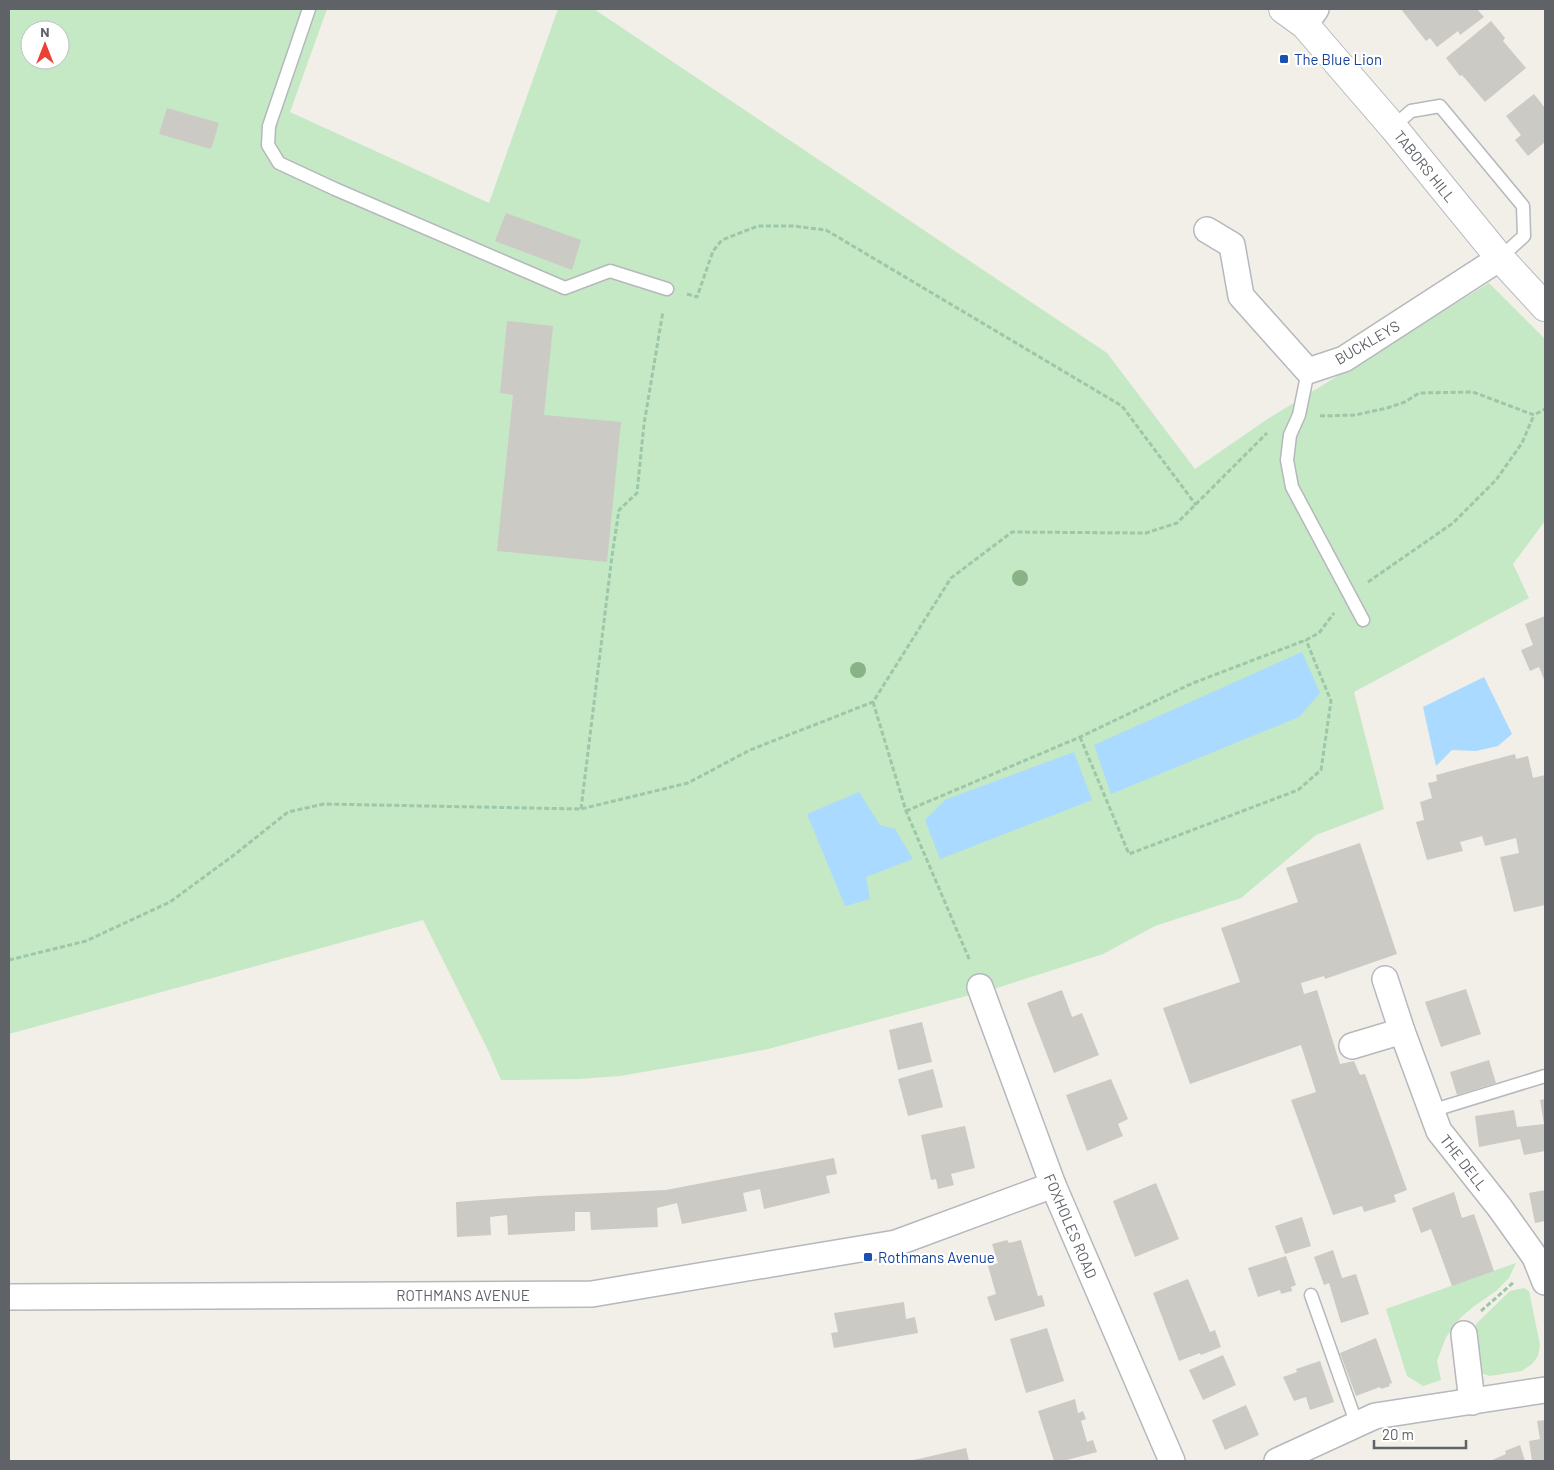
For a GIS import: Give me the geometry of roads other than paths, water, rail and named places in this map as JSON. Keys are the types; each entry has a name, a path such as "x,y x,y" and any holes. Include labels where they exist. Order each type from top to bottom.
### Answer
{"street":[{"name":"TABORS HILL","path":"1283,9 1310,17 1393,127 1500,258 1545,306"},
{"path":"1207,230 1232,245 1241,296 1308,371"},
{"name":"BUCKLEYS","path":"1308,371 1344,359 1500,258"},
{"name":"FOXHOLES ROAD","path":"976,978 1053,1186 1172,1461"},
{"name":"THE DELL","path":"1385,979 1439,1131 1535,1256 1545,1282"},
{"path":"1352,1046 1402,1031"},
{"name":"ROTHMANS AVENUE","path":"9,1297 592,1294 896,1243 1053,1186"},
{"path":"1464,1334 1472,1402"},
{"path":"1277,1461 1375,1416 1545,1390"}],"lane":[{"path":"309,9 269,126 268,145 279,163 334,189 565,288 610,271 667,289"},
{"path":"1393,127 1411,111 1440,106 1523,206 1524,236 1500,258"},
{"path":"1308,371 1298,415 1290,435 1287,460 1292,487 1363,620"},
{"path":"1431,1111 1545,1076"},
{"path":"1311,1295 1357,1424"}],"water":[{"path":"1302,652 1320,693 1299,717 1111,794 1094,745"},
{"path":"1484,677 1512,734 1498,746 1476,751 1452,750 1436,766 1423,707"},
{"path":"1074,752 1092,800 940,859 925,820 945,800"},
{"path":"859,792 880,825 895,829 913,859 866,877 870,899 845,906 807,814"}],"place":[{"name":"The Blue Lion","path":"1284,59"},
{"name":"Rothmans Avenue","path":"868,1257"}]}
